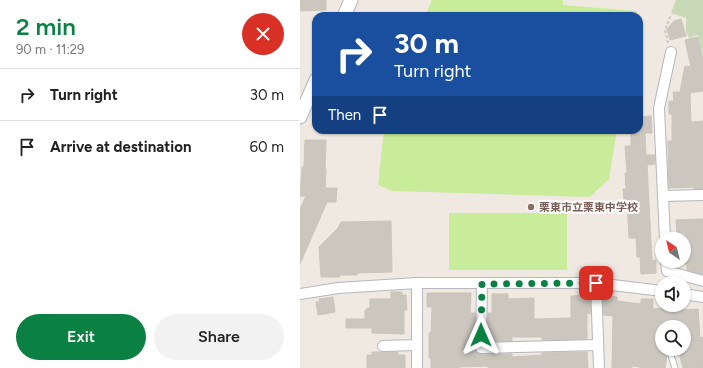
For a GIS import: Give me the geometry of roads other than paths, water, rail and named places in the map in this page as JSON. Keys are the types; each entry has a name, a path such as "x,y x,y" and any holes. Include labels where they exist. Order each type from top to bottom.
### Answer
{"street":[{"path":"346,12 351,0"},
{"path":"665,232 659,108 671,52"},
{"path":"300,117 303,104 312,87"},
{"path":"663,196 703,194"},
{"path":"667,268 667,271 703,281"},
{"path":"300,294 338,288 416,283 596,283 655,290"},
{"path":"416,283 417,368"},
{"path":"596,283 599,368"},
{"path":"482,284 481,348 598,345"},
{"path":"691,295 703,297"},
{"path":"383,346 417,345"}],"lane":[{"path":"671,356 675,368"}],"place":[{"name":"栗東市立栗東中学校","path":"531,207"}]}
